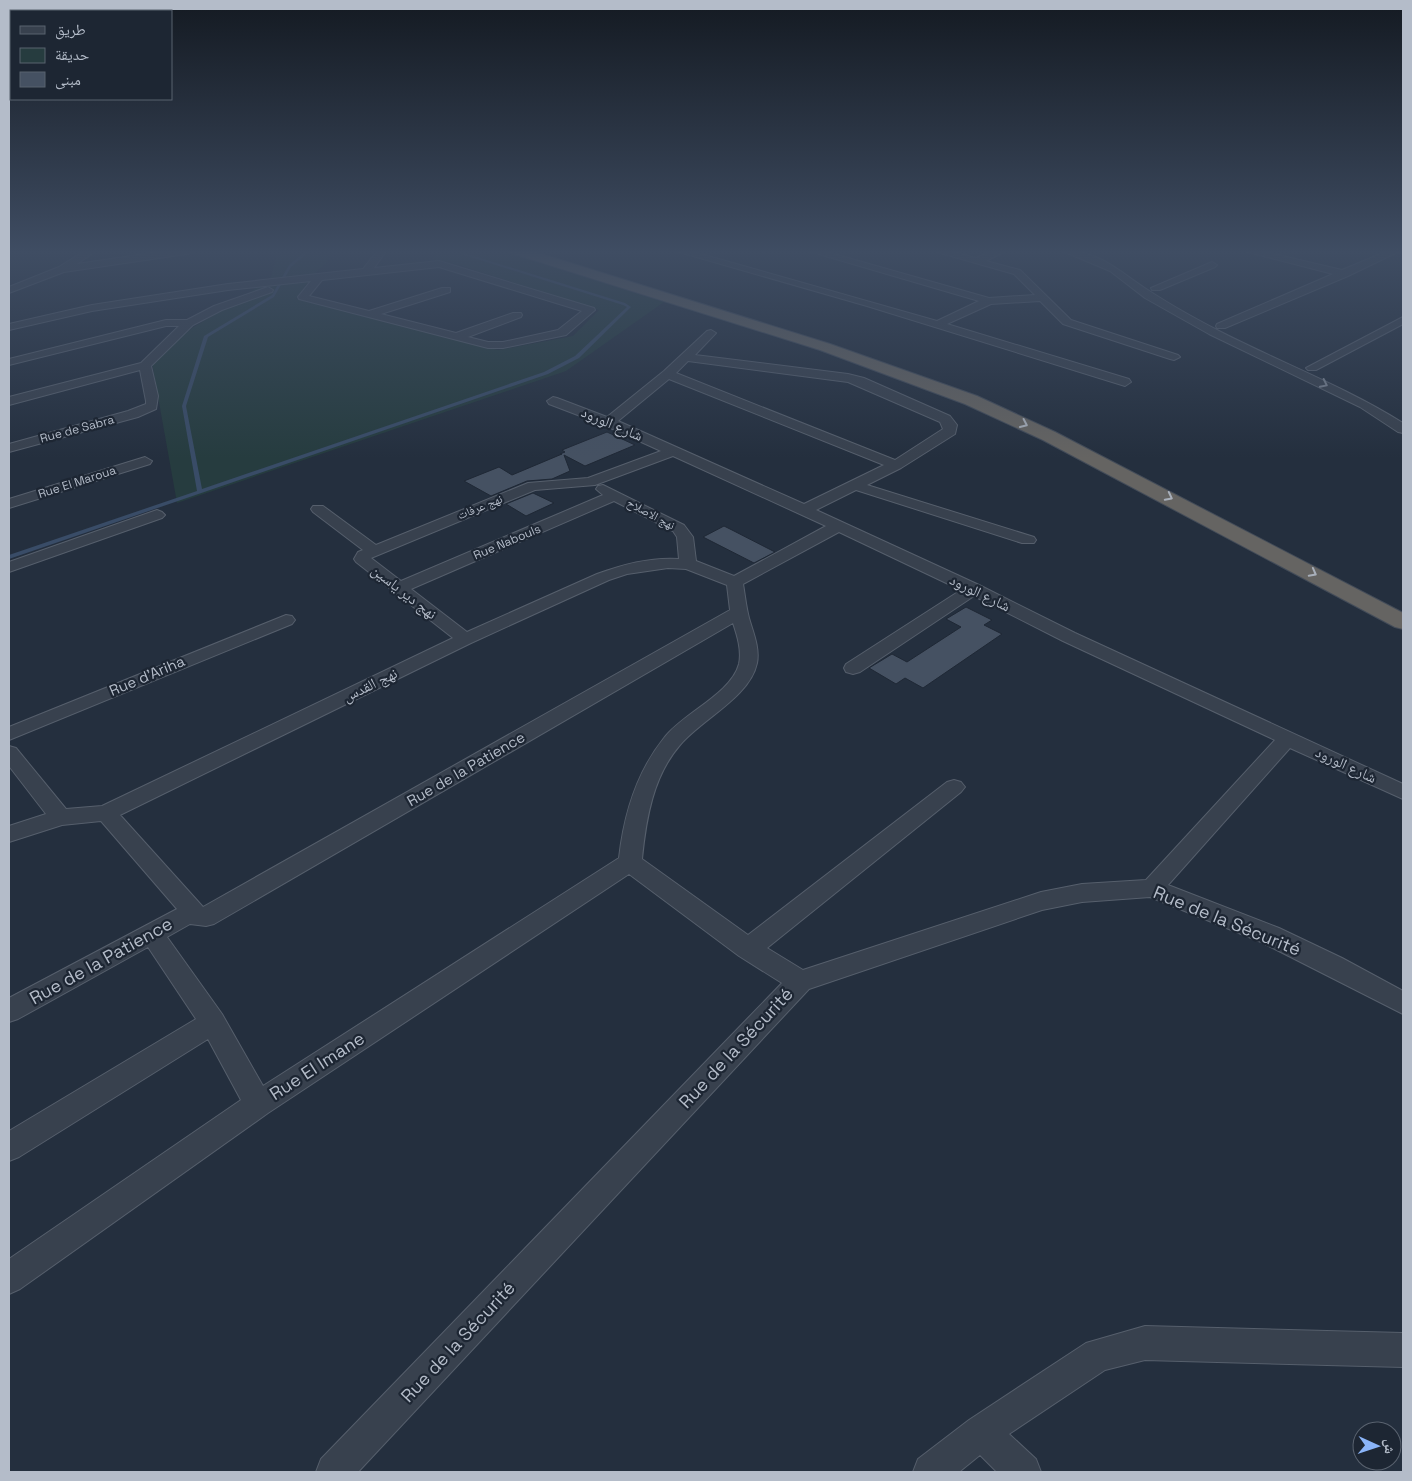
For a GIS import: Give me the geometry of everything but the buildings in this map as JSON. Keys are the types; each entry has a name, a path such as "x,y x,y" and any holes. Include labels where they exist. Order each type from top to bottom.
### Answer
{"highway":[{"path":"738,319 825,346 971,400 1075,449 1403,622"},
{"path":"771,319 916,366 988,394 1138,464"}],"street":[{"path":"9,327 43,319"},
{"path":"9,401 145,365 189,323 197,319"},
{"path":"387,319 495,346 562,333 581,319"},
{"path":"457,337 506,319"},
{"path":"921,319 1125,382"},
{"path":"938,324 948,319"},
{"path":"1064,319 1067,322 1174,357"},
{"path":"1190,319 1364,404 1403,429"},
{"path":"1210,319 1375,397"},
{"path":"1222,326 1238,319"},
{"path":"1312,368 1403,320"},
{"path":"9,362 166,323 189,323"},
{"path":"609,422 668,374 711,333"},
{"path":"684,357 848,378 945,419 950,425 950,431 896,465 804,510"},
{"name":"Rue de Sabra","path":"9,448 144,410 152,406 153,395 149,386 145,365"},
{"path":"668,374 896,465"},
{"name":"شارع الورود","path":"553,401 609,422 804,510 972,589 1068,637 1403,792"},
{"name":"نهج عرفات","path":"374,551 533,486 590,482 673,451"},
{"name":"Rue El Maroua","path":"9,504 145,460"},
{"name":"نهج الاصلاح","path":"590,482 679,528 685,537 688,564"},
{"path":"854,485 1028,540"},
{"name":"Rue Nabouls","path":"400,588 615,495"},
{"name":"نهج دير ياسين","path":"318,509 374,551"},
{"path":"9,567 157,515"},
{"path":"800,981 748,949 630,862 636,817 644,792 666,747 679,732 736,685 745,674 749,662 747,643 739,612 735,582 838,526"},
{"name":"نهج دير ياسين","path":"374,551 364,555 362,558 465,639"},
{"name":"نهج القدس","path":"9,834 61,817 106,813 465,639 538,605 622,570 668,563 688,564 735,582"},
{"path":"853,668 972,589"},
{"name":"Rue de la Patience","path":"106,813 193,911 201,918 211,916 739,612"},
{"name":"Rue d'Ariha","path":"9,734 286,620"},
{"path":"1152,888 1288,738"},
{"path":"9,753 61,817"},
{"path":"748,949 954,787"},
{"name":"Rue El Imane","path":"9,1278 258,1104 630,862"},
{"name":"Rue de la Sécurité","path":"334,1472 800,981 1041,901 1082,893 1152,888 1270,934 1403,1003"},
{"name":"Rue de la Patience","path":"9,1011 193,911"},
{"path":"151,933 213,1022 258,1104"},
{"path":"9,1147 213,1022"},
{"path":"931,1472 982,1432 1098,1355 1120,1348 1145,1343 1403,1350"},
{"path":"982,1432 1023,1472"}],"green space":[{"path":"207,319 376,319 498,350 573,336 590,319 640,319 566,371 177,503 152,363 192,328"}],"waterway":[{"path":"199,490 184,406 206,336 234,319"},
{"path":"9,557 546,373 577,357 616,319"}]}
